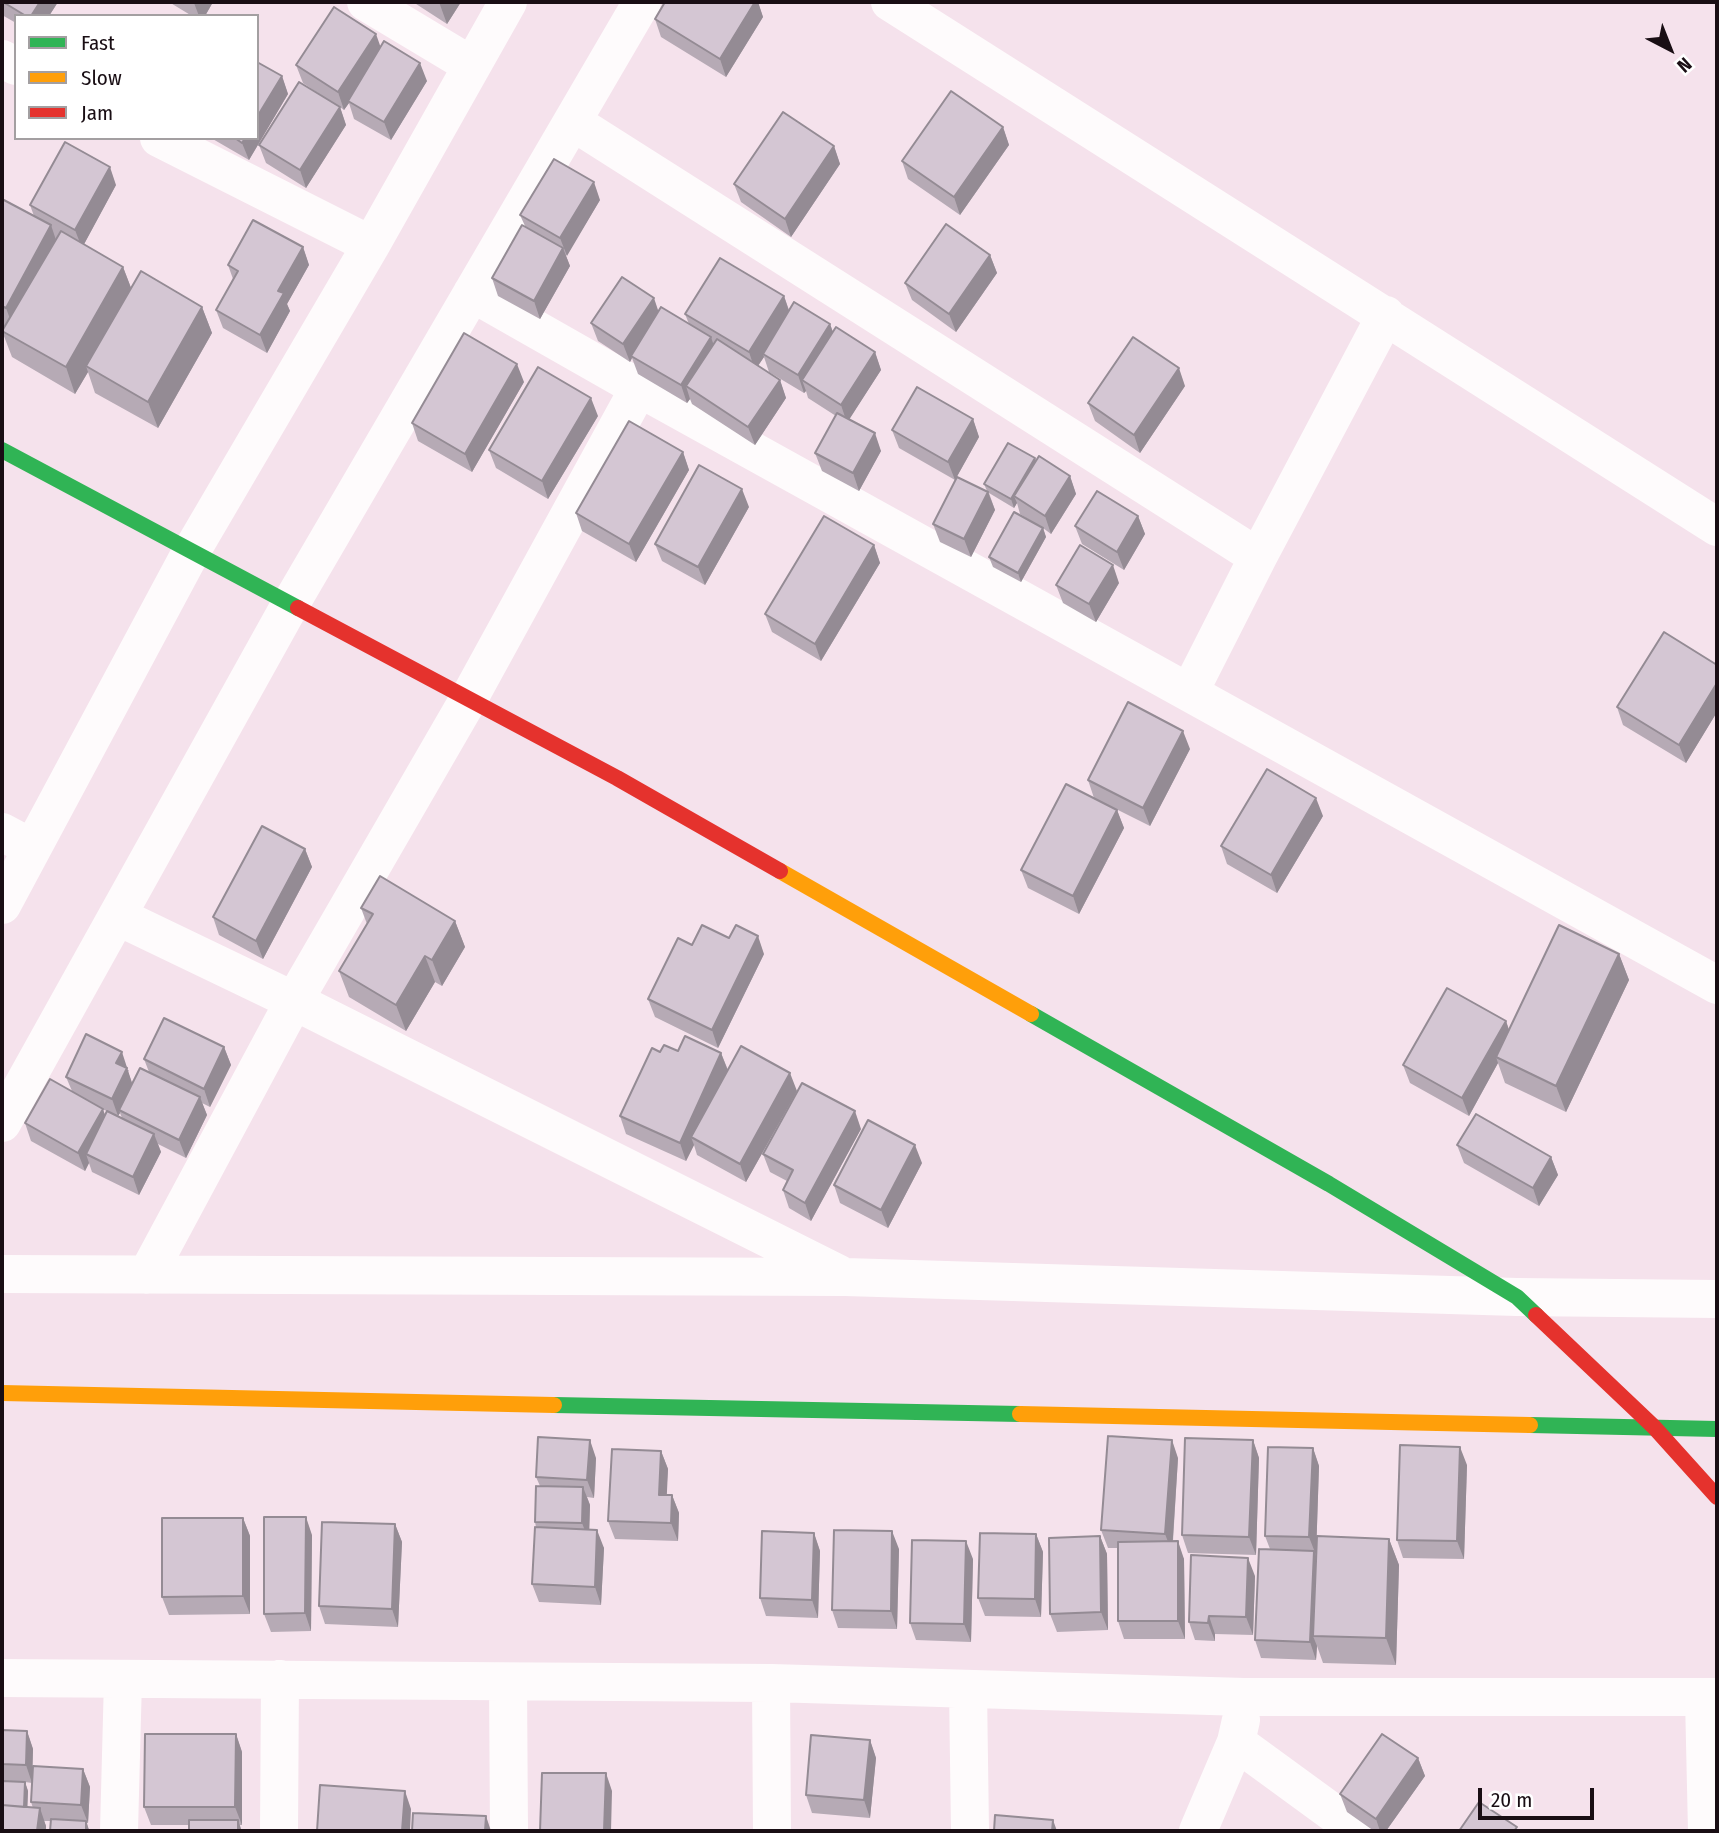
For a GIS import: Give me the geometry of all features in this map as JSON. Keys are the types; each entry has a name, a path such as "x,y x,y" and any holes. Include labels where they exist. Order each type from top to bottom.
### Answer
{"main road":[{"path":"2,450 617,778 1329,1184 1517,1297 1654,1427 1717,1497"},
{"path":"2,1393 1717,1429"}],"street":[{"path":"366,2 471,65"},
{"path":"2,905 17,840 191,552 371,245 508,2"},
{"path":"2,1123 290,605 642,2"},
{"path":"897,4 1717,527"},
{"path":"573,122 1258,557"},
{"path":"163,140 371,245"},
{"path":"472,293 1717,985"},
{"path":"1190,691 1386,315"},
{"path":"146,1275 294,1001 468,700 639,388"},
{"path":"117,916 294,1001 845,1277"},
{"path":"2,1275 845,1277 1517,1297 1717,1299"},
{"path":"2,1678 771,1683 1244,1697 1711,1697 1707,1831"},
{"path":"119,1831 122,1679"},
{"path":"279,1831 280,1679"},
{"path":"508,1682 509,1831"},
{"path":"771,1683 772,1831"},
{"path":"968,1689 970,1831"},
{"path":"1198,1831 1236,1742 1244,1697"},
{"path":"1236,1742 1358,1831"}],"building":[{"path":"3,2 40,2 32,14 23,14"},
{"path":"665,2 755,2 720,59 655,19"},
{"path":"334,7 376,34 338,92 296,65"},
{"path":"384,41 420,63 384,122 348,101"},
{"path":"259,63 282,76 259,114"},
{"path":"299,82 340,107 300,170 259,145"},
{"path":"951,91 1003,127 954,197 902,161"},
{"path":"783,112 834,146 785,219 734,184"},
{"path":"65,142 110,167 75,230 30,205"},
{"path":"554,159 594,182 560,238 520,215"},
{"path":"2,199 51,225 6,308 2,306"},
{"path":"253,220 303,247 278,291 284,293 260,335 216,310 238,271 228,265"},
{"path":"946,224 990,255 949,314 905,283"},
{"path":"522,225 563,248 534,301 492,278"},
{"path":"61,231 123,267 66,367 2,331"},
{"path":"720,258 784,296 749,352 685,314"},
{"path":"141,271 202,307 148,402 86,366"},
{"path":"622,277 654,298 623,344 591,323"},
{"path":"794,302 830,324 798,375 763,354"},
{"path":"661,307 711,337 681,385 631,356"},
{"path":"836,327 875,352 841,405 802,380"},
{"path":"464,333 517,364 465,454 412,423"},
{"path":"1133,337 1179,368 1134,435 1088,403"},
{"path":"717,339 780,380 748,427 686,386"},
{"path":"538,367 591,398 542,481 489,450"},
{"path":"917,387 973,419 948,462 892,430"},
{"path":"837,413 875,433 853,473 815,453"},
{"path":"629,421 683,452 629,544 576,513"},
{"path":"1008,443 1035,458 1011,499 984,484"},
{"path":"1039,456 1070,476 1045,516 1014,496"},
{"path":"699,465 742,489 698,567 655,544"},
{"path":"957,477 988,492 964,539 933,524"},
{"path":"1097,491 1138,516 1117,552 1075,526"},
{"path":"1014,512 1043,528 1018,573 989,557"},
{"path":"824,516 874,545 815,644 765,614"},
{"path":"1080,545 1113,565 1089,604 1056,585"},
{"path":"1664,632 1717,665 1717,683 1679,745 1617,707"},
{"path":"1128,702 1183,731 1143,808 1088,780"},
{"path":"1267,769 1316,798 1271,875 1221,846"},
{"path":"1066,784 1117,810 1073,896 1021,870"},
{"path":"262,826 305,849 256,941 213,917"},
{"path":"380,876 455,921 432,960 425,956 396,1005 339,971 373,914 361,908"},
{"path":"702,925 729,938 736,925 758,936 712,1030 648,999 678,938 692,945"},
{"path":"1559,925 1619,954 1556,1086 1496,1057"},
{"path":"1447,988 1506,1021 1462,1098 1403,1065"},
{"path":"164,1018 224,1047 204,1089 144,1059"},
{"path":"86,1034 122,1052 116,1063 127,1068 112,1099 66,1077"},
{"path":"685,1036 721,1053 680,1143 620,1116 652,1048 660,1052 664,1045 678,1051"},
{"path":"741,1046 790,1073 740,1164 691,1137"},
{"path":"140,1068 200,1097 179,1140 119,1110"},
{"path":"50,1079 103,1109 78,1153 25,1123"},
{"path":"802,1083 855,1111 805,1203 783,1190 793,1170 763,1154"},
{"path":"107,1111 154,1134 133,1177 86,1154"},
{"path":"1476,1114 1551,1157 1533,1188 1457,1145"},
{"path":"868,1120 915,1145 881,1210 834,1185"},
{"path":"1108,1436 1172,1440 1165,1534 1101,1530"},
{"path":"538,1437 590,1440 587,1480 536,1477"},
{"path":"1185,1438 1253,1440 1249,1537 1182,1535"},
{"path":"1400,1445 1460,1447 1457,1541 1397,1540"},
{"path":"1268,1447 1313,1448 1309,1537 1265,1536"},
{"path":"612,1449 661,1451 659,1495 672,1495 671,1523 608,1521"},
{"path":"536,1486 583,1487 582,1523 535,1522"},
{"path":"264,1517 306,1517 305,1613 264,1614"},
{"path":"162,1518 243,1518 243,1596 162,1597"},
{"path":"322,1522 395,1524 392,1609 319,1606"},
{"path":"535,1527 597,1530 595,1587 532,1584"},
{"path":"834,1530 892,1531 891,1611 832,1610"},
{"path":"762,1531 814,1533 812,1600 760,1598"},
{"path":"980,1533 1036,1534 1035,1599 978,1598"},
{"path":"1100,1536 1101,1612 1050,1614 1049,1538"},
{"path":"1317,1536 1389,1539 1386,1638 1313,1636"},
{"path":"912,1540 966,1541 964,1624 910,1623"},
{"path":"1178,1541 1178,1621 1118,1621 1118,1542"},
{"path":"1259,1549 1314,1551 1310,1642 1255,1640"},
{"path":"1191,1555 1248,1558 1246,1617 1209,1616 1208,1623 1189,1622"},
{"path":"2,1730 27,1731 26,1765 2,1764"},
{"path":"145,1734 236,1734 235,1807 144,1807"},
{"path":"1382,1734 1418,1758 1376,1819 1340,1794"},
{"path":"811,1735 870,1740 864,1800 806,1795"},
{"path":"33,1766 83,1769 81,1805 31,1802"},
{"path":"542,1773 606,1773 604,1831 540,1831"},
{"path":"2,1781 25,1782 24,1807 2,1805"},
{"path":"320,1785 405,1791 402,1831 317,1831"},
{"path":"1479,1802 1517,1827 1514,1831 1459,1831"},
{"path":"2,1805 40,1808 37,1831 2,1831"},
{"path":"413,1813 486,1816 485,1831 412,1831"},
{"path":"995,1815 1053,1820 1052,1831 994,1831"},
{"path":"51,1819 86,1821 86,1831 50,1831"},
{"path":"189,1820 238,1820 238,1831 189,1831"}],"traffic: fast":[{"path":"2,450 298,608"},
{"path":"1031,1014 1329,1184 1517,1297 1536,1315"},
{"path":"554,1405 1020,1414"},
{"path":"1530,1425 1717,1429"}],"traffic: slow":[{"path":"780,871 1031,1014"},
{"path":"2,1393 554,1405"},
{"path":"1020,1414 1530,1425"}],"traffic: jam":[{"path":"298,608 617,778 780,871"},
{"path":"1536,1315 1654,1427 1717,1497"}]}
